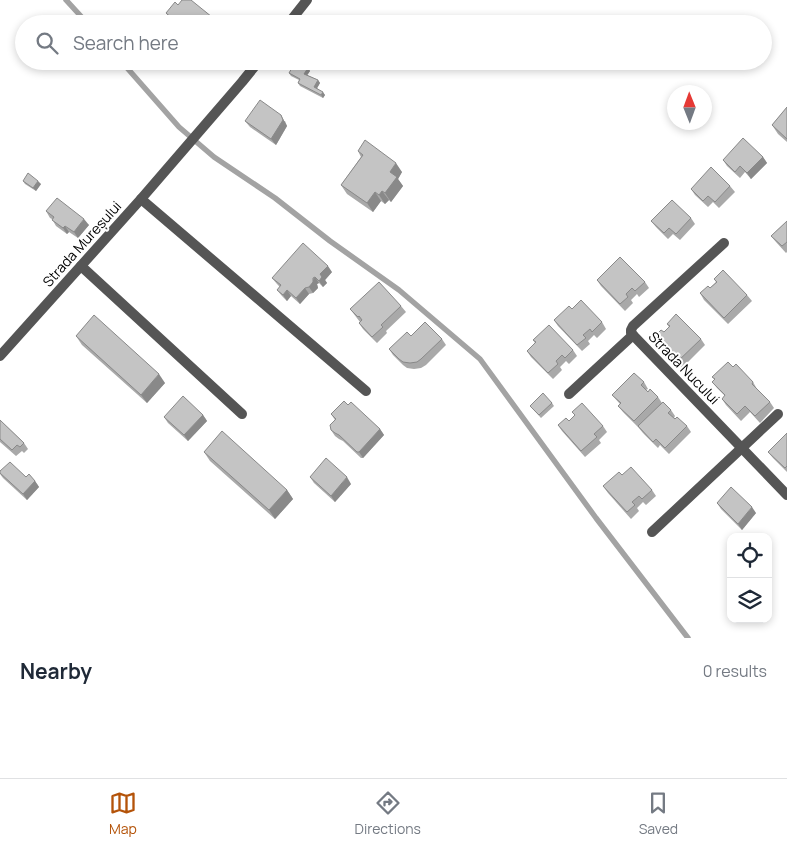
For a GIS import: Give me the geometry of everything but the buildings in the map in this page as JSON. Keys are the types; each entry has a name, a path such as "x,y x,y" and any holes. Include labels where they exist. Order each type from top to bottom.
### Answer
{"street":[{"path":"295,15 307,0"},
{"name":"Strada Mureșului","path":"0,356 141,199 250,70"},
{"path":"141,199 366,391"},
{"name":"Strada Nucului","path":"724,243 633,326 631,330 633,336 786,492"},
{"path":"81,266 242,414"},
{"path":"569,394 633,336"},
{"path":"652,532 778,414"}],"waterway":[{"path":"66,0 80,15"},
{"path":"129,70 179,127 214,157 275,198 330,241 399,290 480,359 596,518 688,638"}]}
